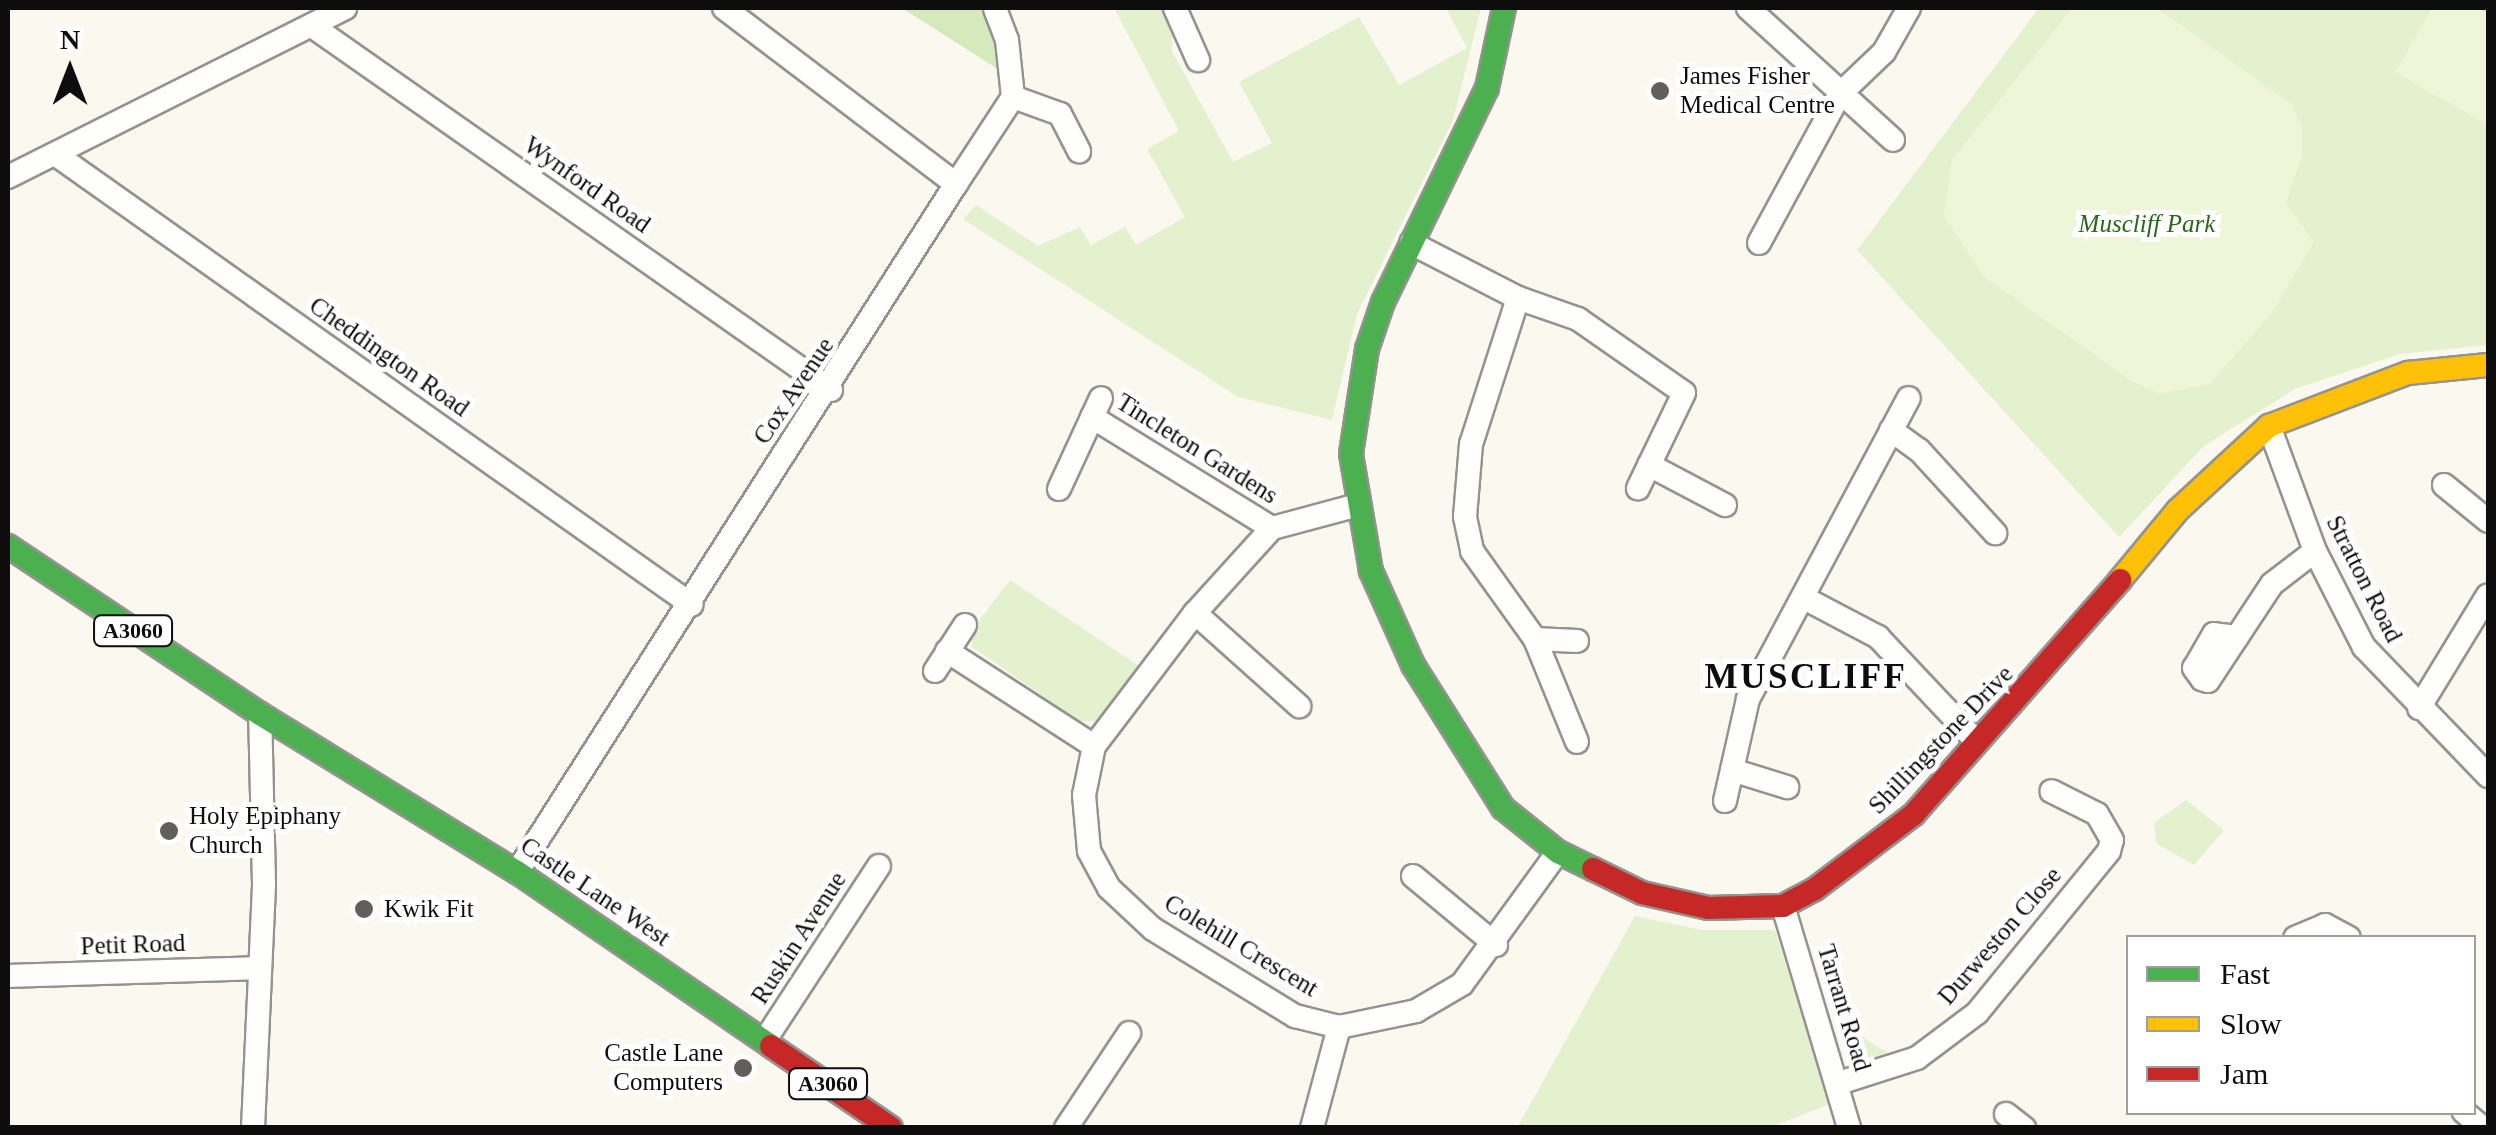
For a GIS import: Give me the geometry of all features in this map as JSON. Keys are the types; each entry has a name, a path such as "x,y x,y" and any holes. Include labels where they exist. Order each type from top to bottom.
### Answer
{"street":[{"path":"11,170 55,154 345,8"},
{"path":"724,8 956,184"},
{"path":"995,8 1007,40 1013,96 1060,114 1079,151"},
{"path":"1175,8 1198,60"},
{"path":"1504,8 1487,88 1383,302 1356,398 1351,454 1371,571 1413,665 1503,808 1558,852 1642,893 1708,908 1783,906"},
{"path":"1748,8 1893,140"},
{"path":"1759,243 1840,94 1884,52 1908,8"},
{"name":"Wynford Road","path":"312,26 831,390"},
{"name":"Cox Avenue","path":"517,872 692,604 785,450 831,390 1013,96"},
{"name":"Cheddington Road","path":"55,154 692,604"},
{"path":"1411,243 1518,298 1578,319 1684,393 1638,488"},
{"path":"1518,298 1478,414 1466,517 1472,550 1490,584 1535,639 1576,742"},
{"name":"Shillingstone Drive","path":"1783,906 1914,814 2046,672 2178,510 2269,426 2408,373 2488,365"},
{"path":"1725,802 1748,699 1804,598 1816,561 1908,398"},
{"name":"Tincleton Gardens","path":"1058,489 1097,408 1272,528"},
{"name":"Stratton Road","path":"2269,426 2315,550 2364,647 2488,776"},
{"path":"1891,430 1919,450 1995,533"},
{"path":"1649,465 1724,505"},
{"path":"2444,485 2488,522"},
{"path":"1272,528 1358,505"},
{"name":"Castle Lane West","path":"8,528 260,714"},
{"name":"Colehill Crescent","path":"1272,528 1195,613 1094,746 1084,795 1089,850 1110,888 1154,929 1280,1007 1339,1027"},
{"name":"Castle Lane West","path":"8,546 260,714 517,872 891,1128"},
{"path":"2237,636 2272,584 2315,550"},
{"path":"2419,708 2488,596"},
{"path":"1804,598 1878,637 1977,742"},
{"path":"1195,613 1299,706"},
{"path":"965,625 941,661 1094,746"},
{"path":"1535,639 1577,641"},
{"path":"253,1128 260,968 260,714"},
{"path":"1732,770 1787,787"},
{"name":"Durweston Close","path":"1839,1083 1917,1058 1977,1013 2109,852 2112,840 2097,814 2051,791"},
{"path":"1312,1128 1339,1027 1416,1011 1462,984 1496,945 1558,852"},
{"name":"Ruskin Avenue","path":"765,1040 880,866"},
{"path":"1412,876 1496,945"},
{"name":"Tarrant Road","path":"1783,906 1839,1083 1849,1128"},
{"path":"2302,935 2325,926 2343,935"},
{"name":"Petit Road","path":"8,976 260,968"},
{"path":"1066,1128 1129,1033"}],"green space":[{"path":"902,8 980,8 998,42 1004,73"},
{"path":"1114,8 1173,8 1172,51 1233,162 1272,143 1239,82 1359,17 1399,85 1467,48 1446,8 1481,8 1453,120 1357,314 1332,420 1238,397 963,219 976,205 1038,246 1080,227 1091,245 1125,227 1136,245 1185,217 1147,149 1179,131"},
{"name":"Muscliff Park","path":"2039,8 2488,8 2488,345 2400,354 2295,389 2204,446 2119,537 1857,250"},
{"path":"2072,8 2157,8 2291,104 2302,127 2302,156 2286,203 2314,242 2272,313 2210,384 2160,394 2134,383 1982,275 1944,215 1952,160"},
{"path":"2432,8 2477,8 2488,14 2488,125 2395,72"},
{"path":"1010,580 1139,666 1099,721 1079,721 972,647 971,631"},
{"path":"2186,800 2224,830 2194,865 2157,844 2154,823"},
{"path":"1635,916 1702,930 1775,930 1830,1104 1771,1127 1517,1128"},
{"path":"1843,1024 1892,1056 1860,1062 1847,1047"}],"traffic: fast":[{"path":"1504,8 1487,88 1383,302 1367,349 1351,454 1371,571 1413,665 1503,808 1558,852 1593,869"},
{"path":"8,546 260,714 517,872 771,1046"}],"traffic: slow":[{"path":"2120,580 2178,510 2269,426 2408,373 2488,365"}],"traffic: jam":[{"path":"1593,869 1642,893 1708,908 1783,906 1815,889 1914,814 2120,580"},
{"path":"771,1046 891,1128"}],"place":[{"name":"James Fisher Medical Centre","path":"1660,91"},
{"name":"Holy Epiphany Church","path":"169,831"},
{"name":"Kwik Fit","path":"364,909"},
{"name":"Castle Lane Computers","path":"743,1068"}],"district":[{"name":"MUSCLIFF","path":"1806,677"}]}
